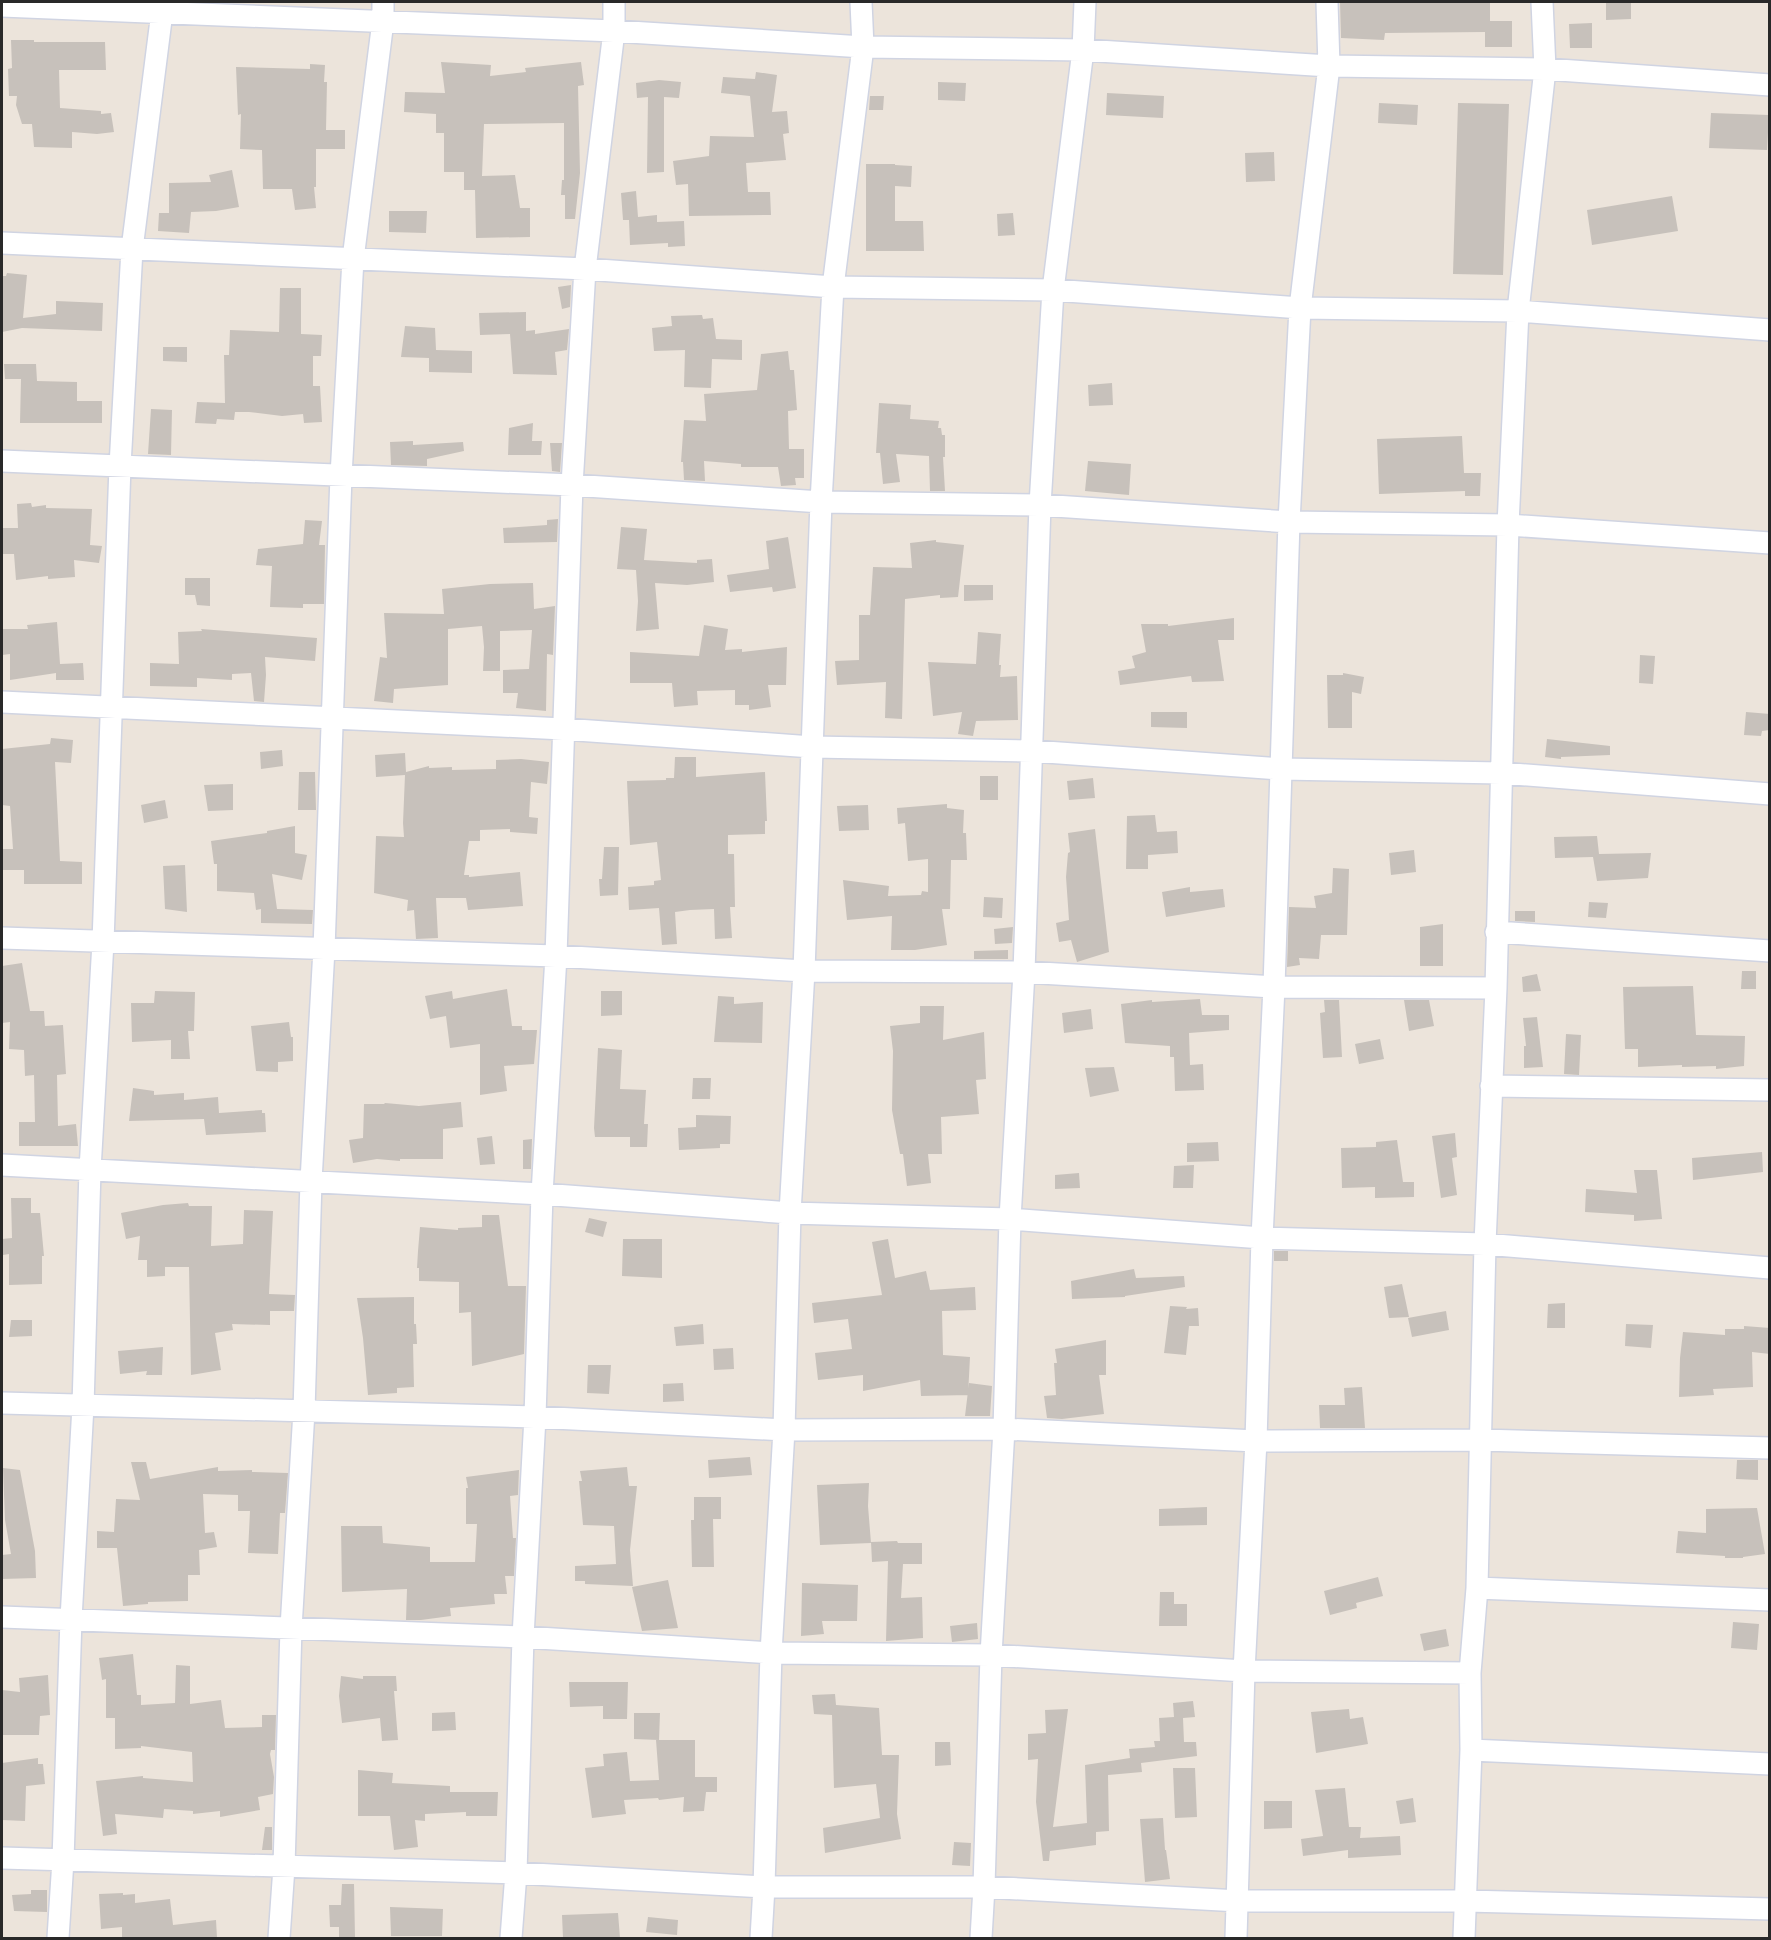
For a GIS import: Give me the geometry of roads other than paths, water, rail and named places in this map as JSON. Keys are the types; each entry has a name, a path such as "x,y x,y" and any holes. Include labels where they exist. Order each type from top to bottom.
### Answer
{"street":[{"path":"511,1938 516,1873 523,1637 536,1417 542,1194 555,956 572,485 585,269 614,31 614,2"},
{"path":"761,1938 771,1653 784,1430 790,1213 804,971 820,502 833,286 863,47 861,2"},
{"path":"981,1938 991,1655 1004,1429 1010,1219 1024,972 1040,505 1053,291 1083,50 1084,2"},
{"path":"1236,1938 1239,1901 1244,1671 1256,1441 1262,1238 1274,987 1289,522 1300,308 1329,66 1327,2"},
{"path":"1464,1938 1471,1750 1470,1673 1477,1588 1485,1244 1496,988 1508,525 1518,311 1545,69 1542,2"},
{"path":"2,6 383,11 614,31 863,47 1083,50 1329,66 1545,69 1770,85"},
{"path":"58,1938 63,1860 70,1619 83,1406 90,1170 103,942 120,466 132,249 162,7"},
{"path":"279,1938 284,1867 291,1628 304,1411 311,1181 324,949 341,476 353,259 383,11"},
{"path":"2,243 585,269 833,286 1053,291 1300,308 1518,311 1770,330"},
{"path":"2,461 572,485 820,502 1040,505 1289,522 1508,525 1770,543"},
{"path":"2,702 563,729 812,747 1032,751 1281,769 1501,773 1770,794"},
{"path":"1496,932 1770,951"},
{"path":"2,938 555,956 804,971 1024,972 1274,987 1496,988"},
{"path":"1491,1086 1770,1090"},
{"path":"2,1165 542,1194 790,1213 1010,1219 1262,1238 1485,1244 1770,1268"},
{"path":"2,1403 536,1417 784,1430 1004,1429 1256,1441 1480,1440 1770,1448"},
{"path":"1477,1588 1770,1600"},
{"path":"2,1617 523,1637 771,1653 991,1655 1244,1671 1470,1673"},
{"path":"1471,1750 1770,1764"},
{"path":"2,1858 516,1873 764,1887 984,1887 1239,1901 1466,1901 1770,1910"}]}
